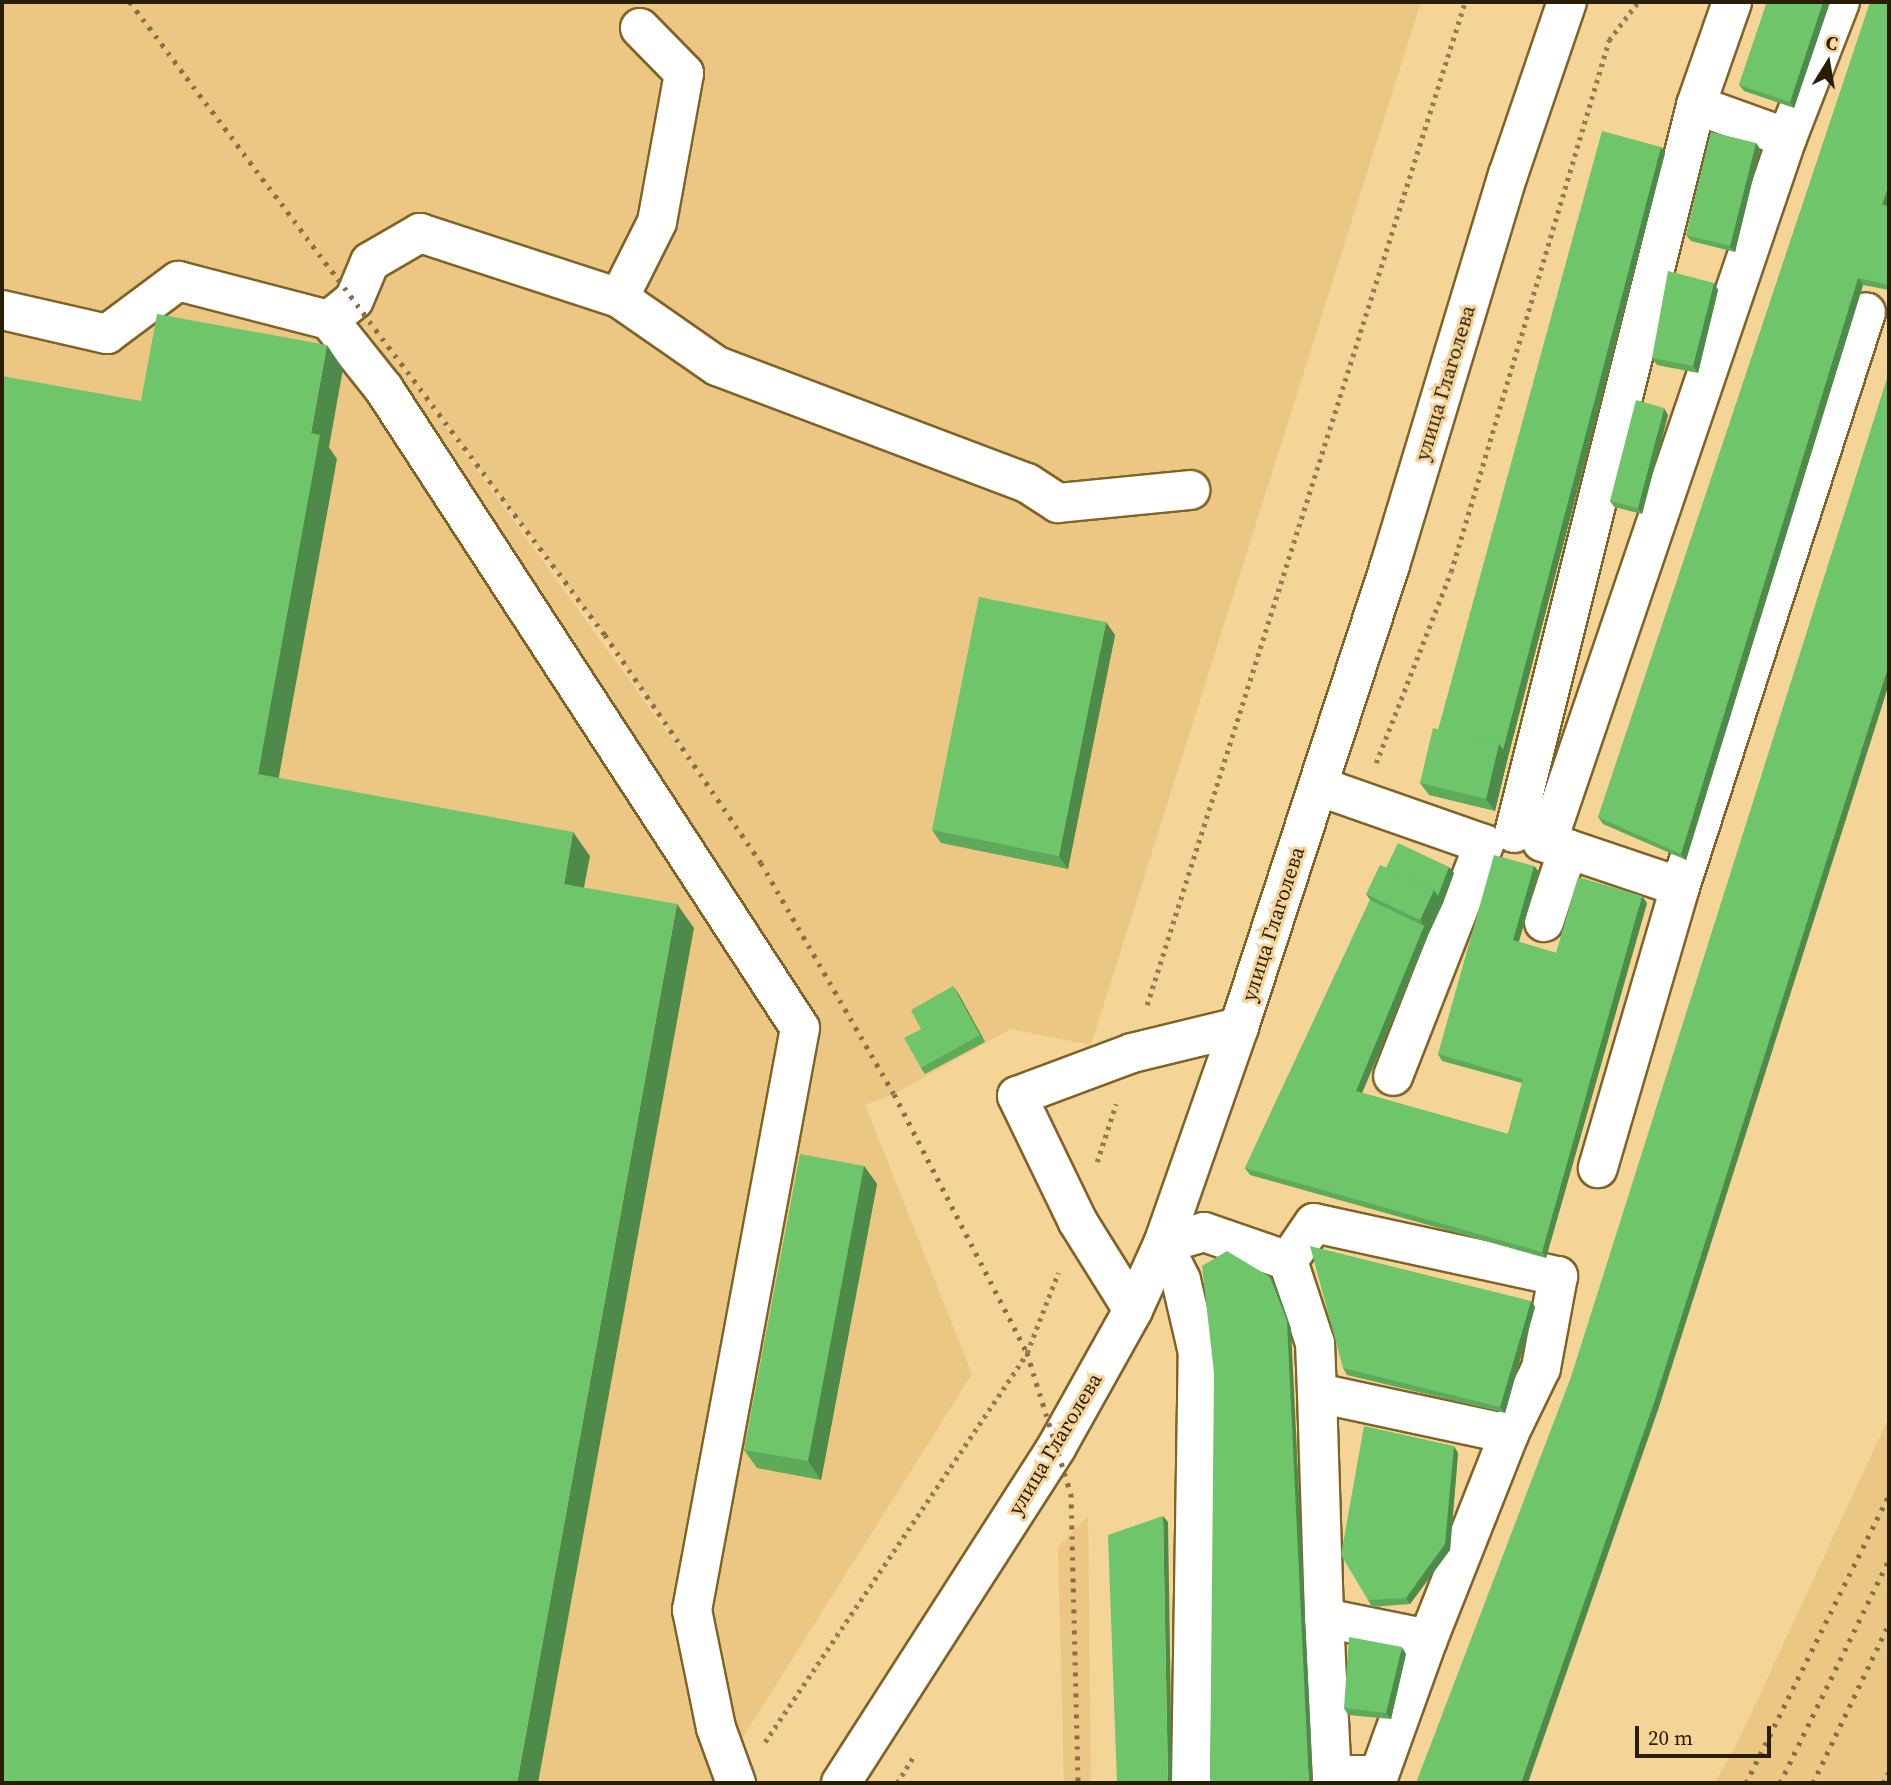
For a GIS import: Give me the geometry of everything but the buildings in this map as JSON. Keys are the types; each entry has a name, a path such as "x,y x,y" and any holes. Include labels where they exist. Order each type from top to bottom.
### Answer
{"main road":[{"name":"улица Глаголева","path":"841,1783 1056,1448 1133,1310 1163,1244 1239,1027 1390,565 1508,175 1567,2"},
{"path":"1544,922 1528,842 1696,105 1732,2"},
{"path":"1393,1076 1528,842 1787,138 1840,2"},
{"path":"619,298 657,222 684,73 640,28"},
{"path":"1696,105 1787,138"},
{"path":"329,320 354,300 370,262 420,233 619,298 717,366 1027,483 1058,503 1190,489"},
{"path":"2,310 107,334 178,281 329,320 384,389 800,1028 692,1610 716,1728 736,1783"},
{"path":"1598,1168 1680,887 1866,312"},
{"path":"1318,786 1528,842 1680,887"},
{"path":"1133,1310 1079,1222 1017,1096 1132,1054 1239,1027"},
{"path":"1314,1223 1558,1276 1541,1368 1509,1434 1428,1639 1379,1775 1332,1779 1315,1343 1288,1261 1314,1223"},
{"path":"1191,1783 1199,1353 1181,1280 1163,1244 1204,1231 1288,1261"},
{"path":"1317,1393 1509,1434"},
{"path":"1324,1618 1428,1639"}],"path":[{"path":"760,1749 1027,1353 1079,1222 1465,2"},
{"path":"1883,1783 1889,1771"}],"shaded area":[{"path":"2,2 1421,2 1091,1045 1011,1029 894,1094 865,1105 972,1374 714,1783 2,1783","holes":["389,349 390,349 605,635 738,830"]},
{"path":"1889,1417 1889,1783 1714,1783 1734,1750"},
{"path":"1088,1516 1091,1783 1064,1783 1058,1547"}],"railway":[{"path":"130,2 605,635 761,863 894,1094 1027,1353 1071,1494 1078,1783"},
{"path":"1746,1783 1889,1495"},
{"path":"1780,1783 1889,1560"},
{"path":"1813,1783 1889,1624"}]}
